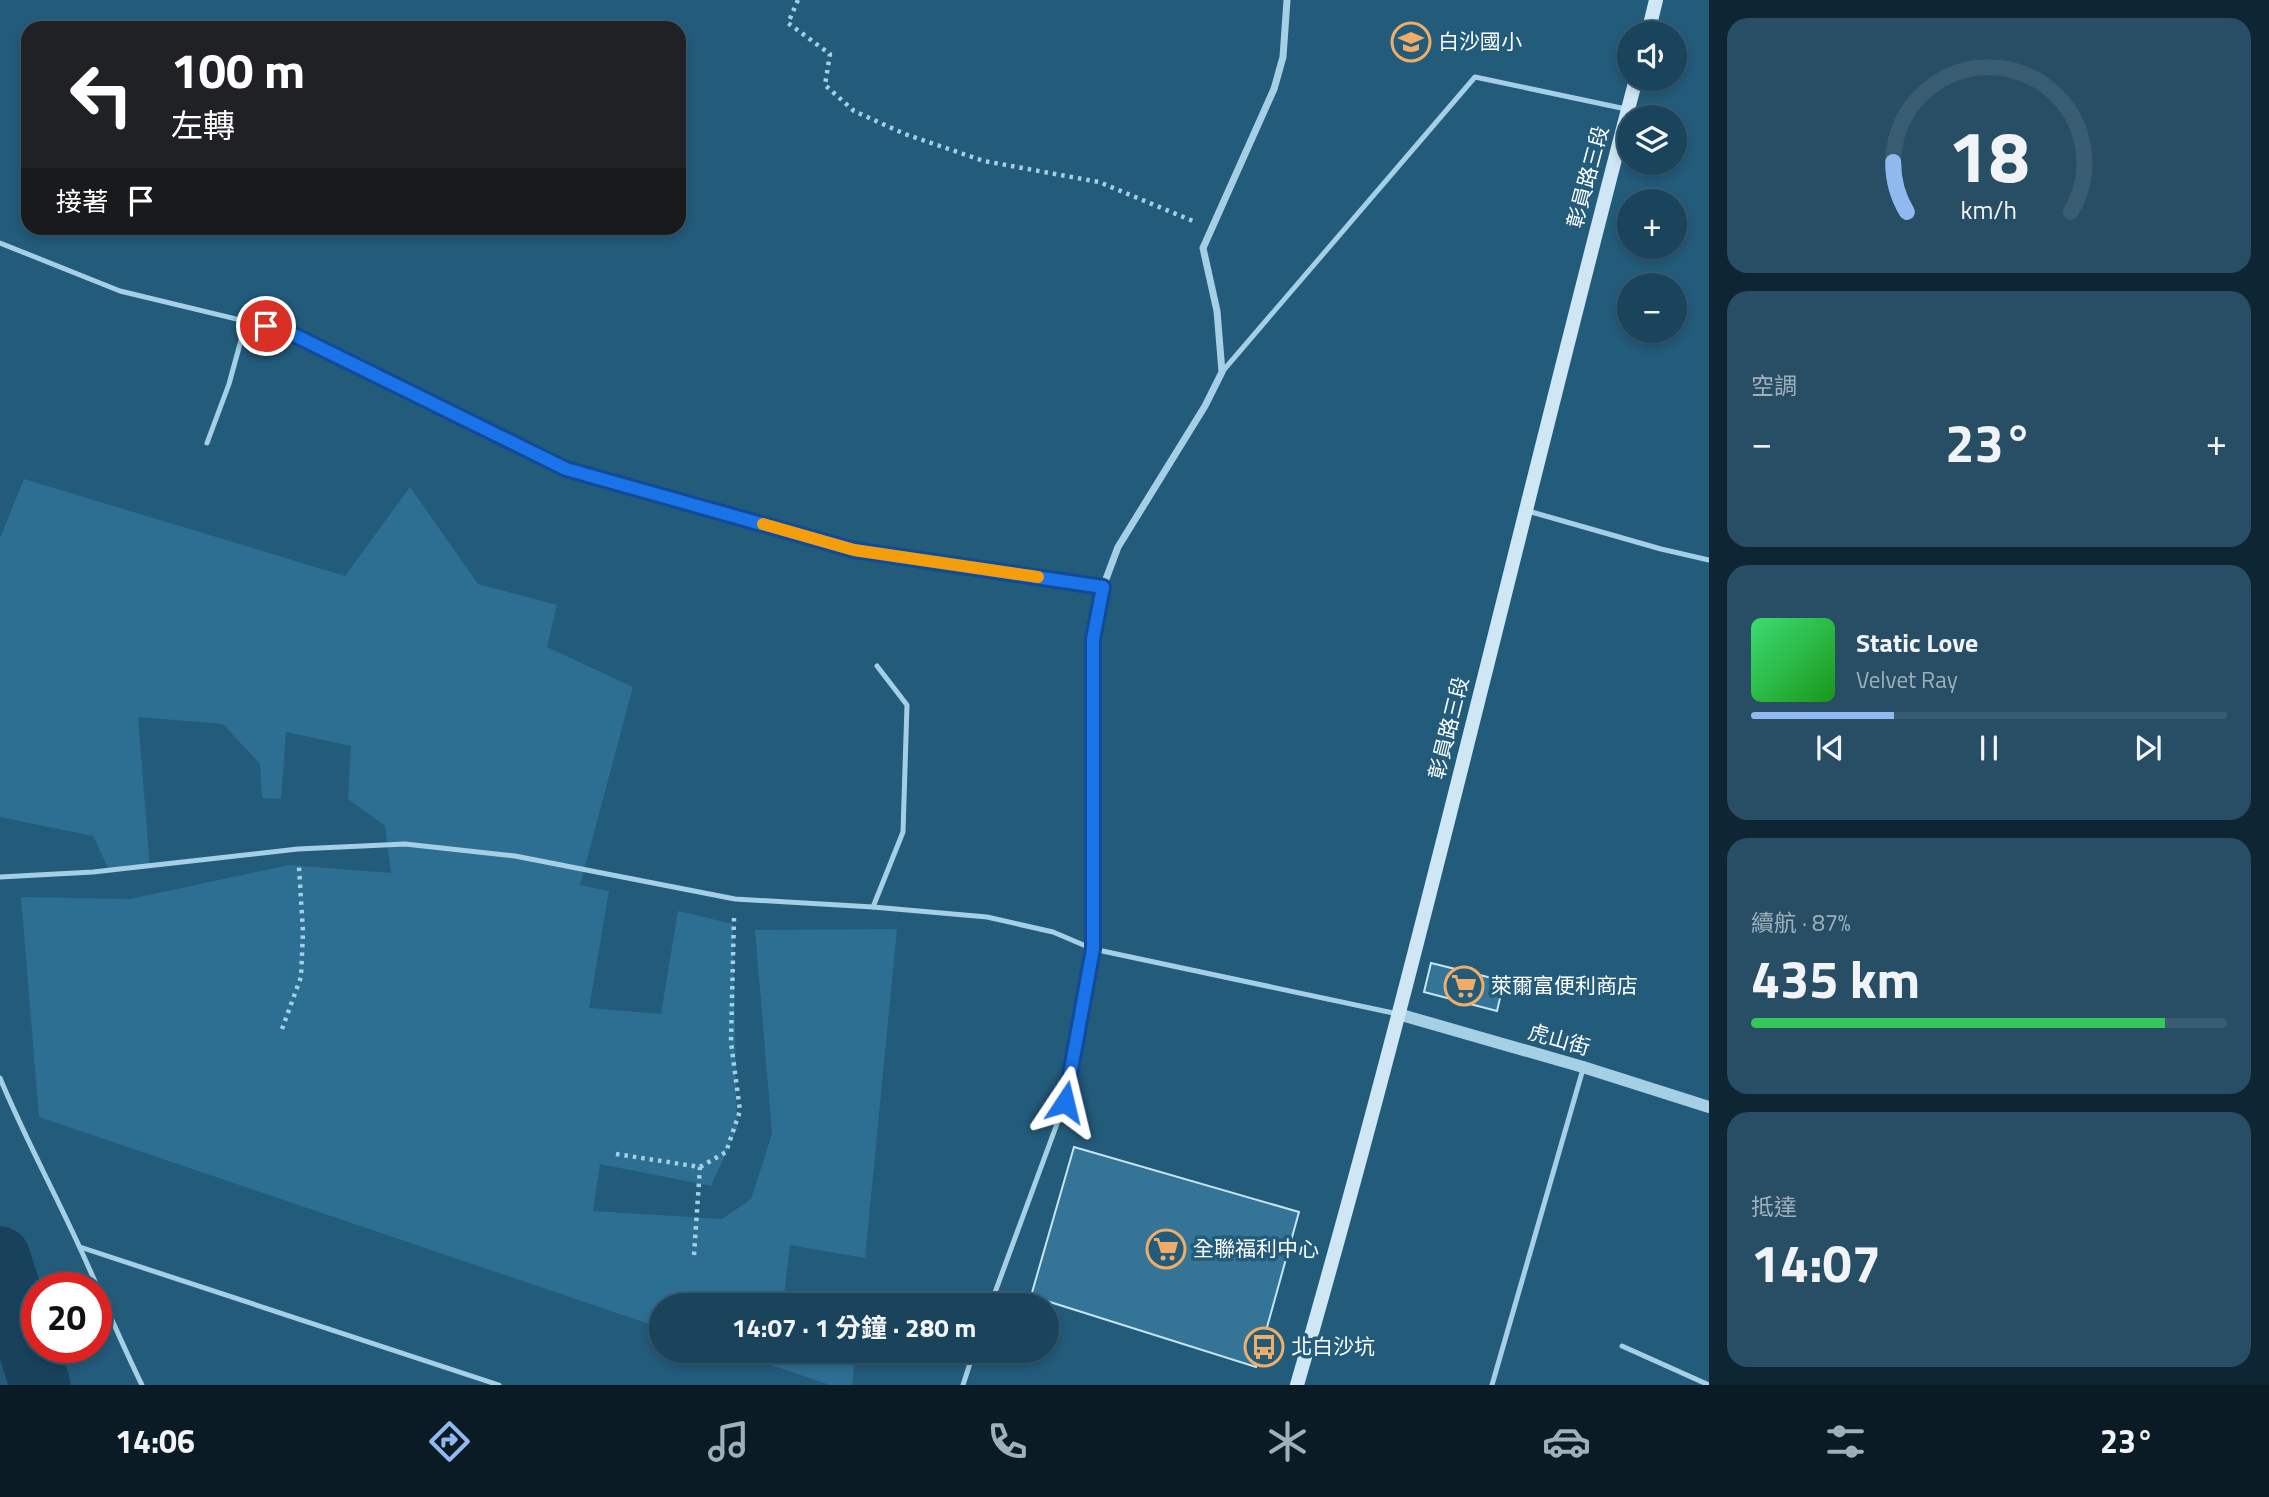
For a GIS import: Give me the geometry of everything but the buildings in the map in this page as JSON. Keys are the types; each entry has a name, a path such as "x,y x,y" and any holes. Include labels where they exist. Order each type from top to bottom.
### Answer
{"main road":[{"path":"1651,21 1656,0"},
{"name":"彰員路三段","path":"1299,1384 1398,1014 1617,150"}],"street":[{"path":"1093,949 1093,639 1103,587 1118,547 1205,406 1222,372 1217,311 1203,248 1274,89 1283,57 1287,0"},
{"name":"虎山街","path":"1398,1014 1583,1067 1709,1107"}],"lane":[{"path":"1222,372 1475,77 1617,107"},
{"path":"0,243 120,291 286,331 566,469 854,550 1103,587"},
{"path":"207,443 229,384 247,322"},
{"path":"1525,510 1709,560"},
{"path":"873,907 903,832 907,705 877,666"},
{"path":"0,877 93,872 298,849 404,844 515,856 735,900 987,916 1053,932 1093,949 1398,1014"},
{"path":"995,1293 1065,1102 1093,949"},
{"path":"1492,1385 1583,1067"},
{"path":"0,1078 21,1129 80,1247 142,1385"},
{"path":"80,1247 499,1385"},
{"path":"1622,1346 1709,1385"},
{"path":"963,1385 970,1363"}],"path":[{"path":"798,0 788,23 830,54 825,85 855,111 905,134 984,161 1099,182 1210,228"},
{"path":"282,1029 301,977 303,932 298,849"},
{"path":"616,1154 700,1167 726,1152 740,1111 731,1042 735,900"},
{"path":"694,1255 700,1167"}],"shaded area":[{"path":"24,479 345,576 410,487 478,584 557,605 547,647 633,687 580,885 609,891 589,1008 661,1014 678,911 733,924 737,1129 711,1186 600,1164 593,1211 722,1219 751,1199 772,1134 755,930 897,929 865,1258 790,1245 784,1293 649,1293 649,1324 39,1117 21,897 130,899 289,865 391,873 385,826 348,799 351,746 286,732 281,799 262,798 260,764 223,724 138,717 150,868 109,870 93,836 0,817 0,538"},
{"path":"765,1363 855,1363 852,1385 830,1385"}],"waterway":[{"path":"0,1257 40,1385"}],"slow traffic":[{"path":"763,524 854,550 1038,577"}],"place":[{"name":"白沙國小","path":"1411,42"},
{"name":"萊爾富便利商店","path":"1464,986"},
{"name":"全聯福利中心","path":"1166,1249"},
{"name":"北白沙坑","path":"1264,1347"}],"route":[{"path":"266,326 286,331 566,469 854,550 1103,587 1093,639 1093,949 1065,1102"}]}
